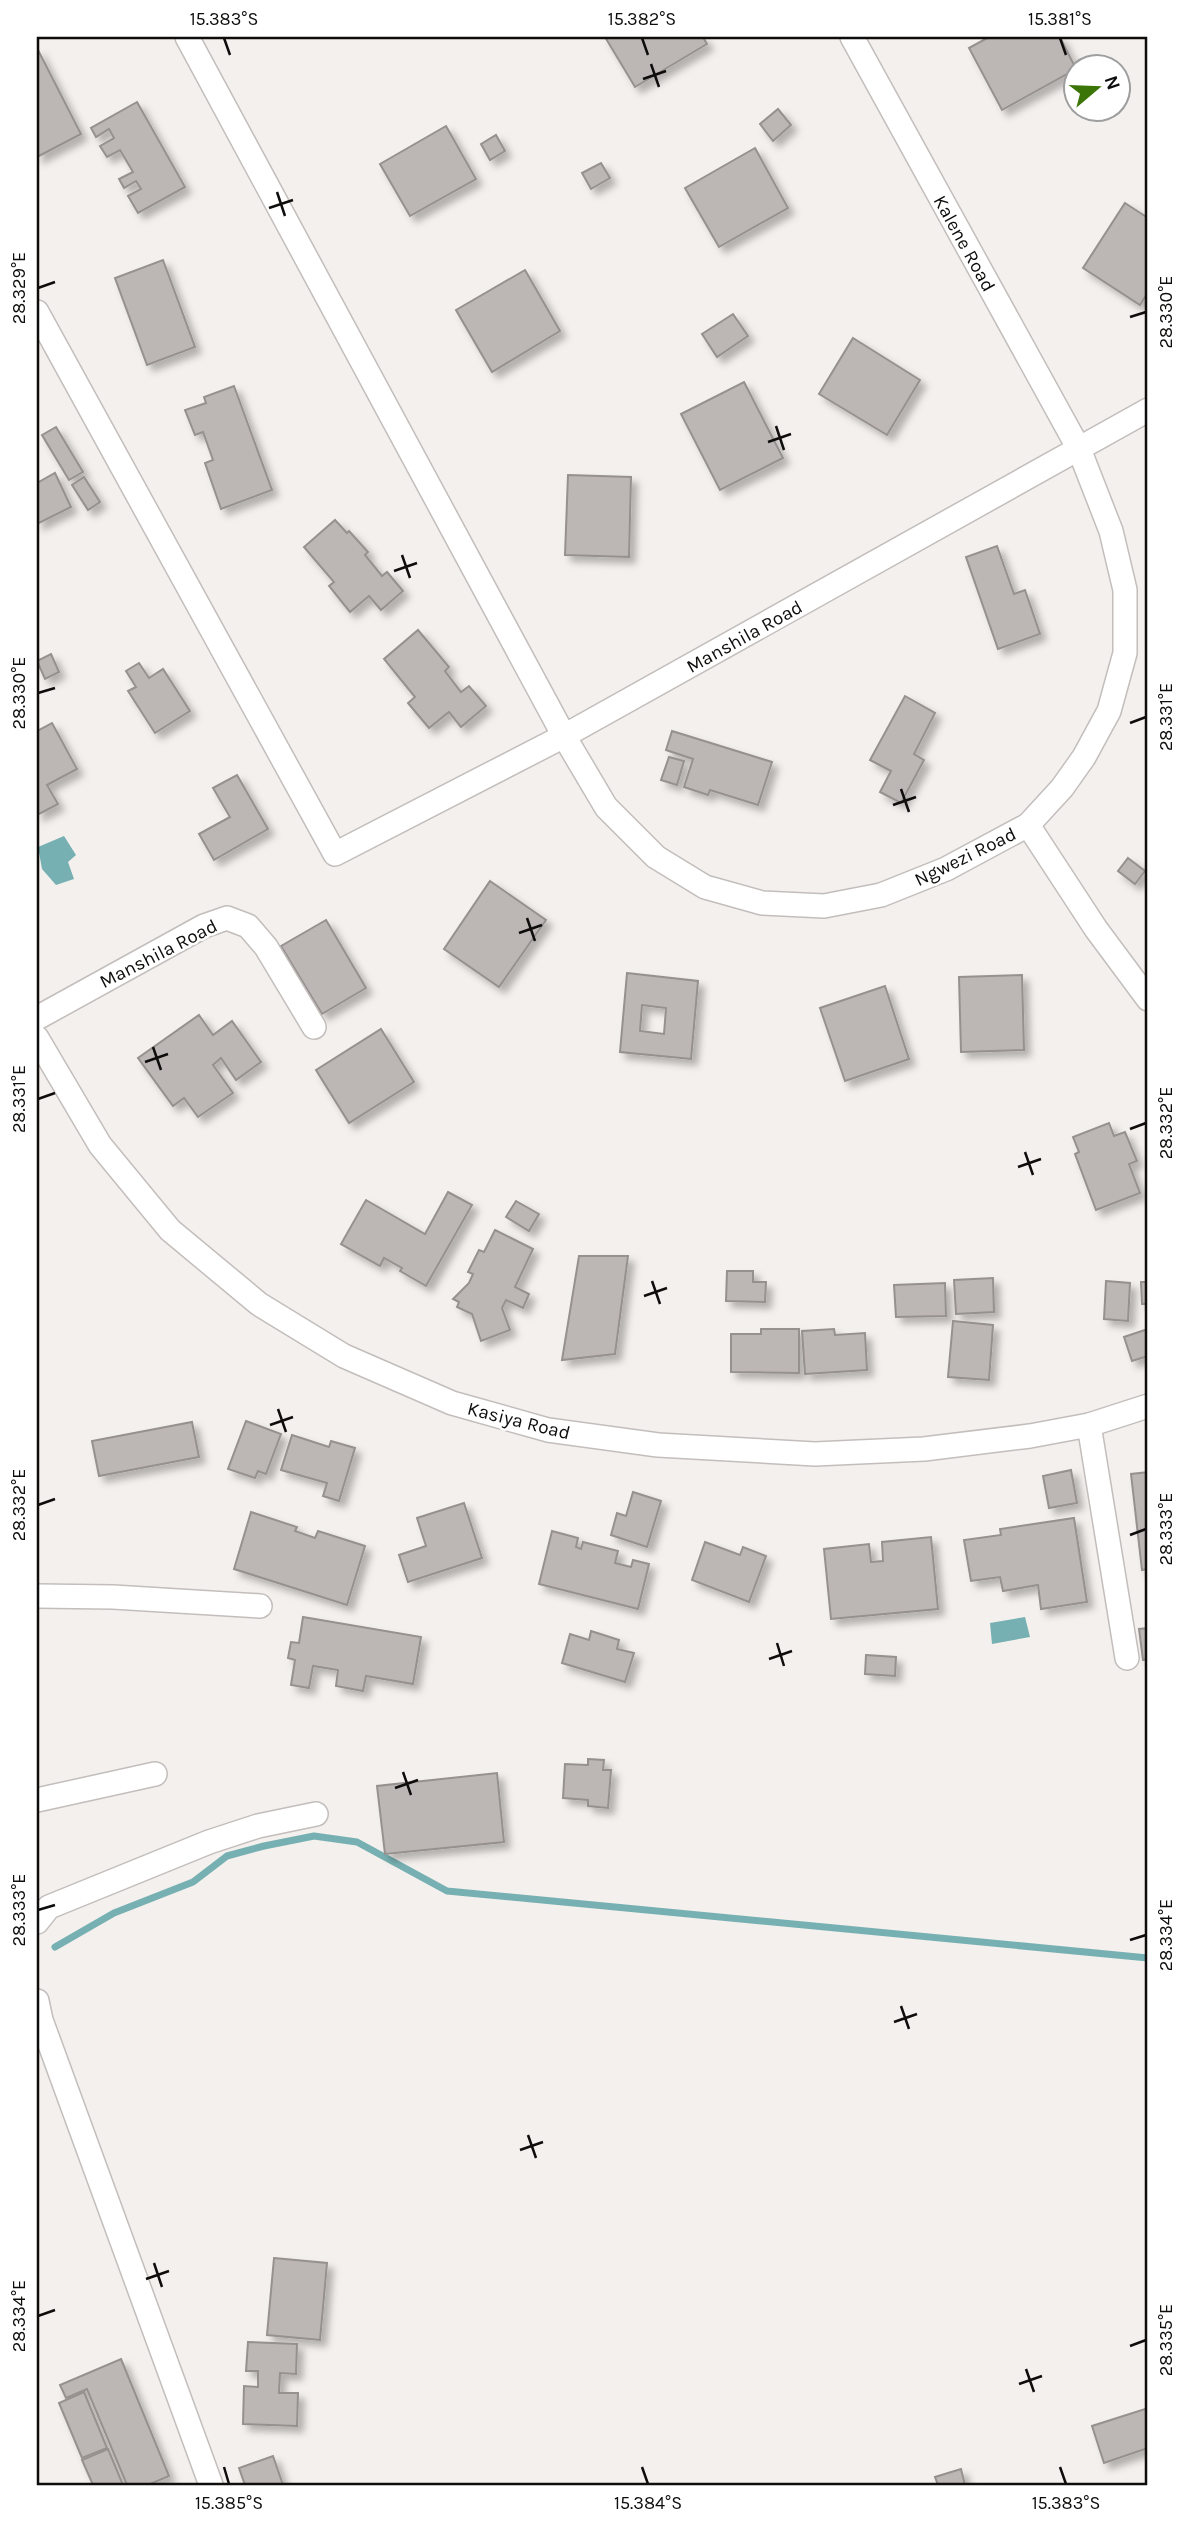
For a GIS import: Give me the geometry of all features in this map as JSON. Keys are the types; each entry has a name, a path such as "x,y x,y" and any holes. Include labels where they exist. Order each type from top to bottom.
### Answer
{"street":[{"name":"Ngwezi Road","path":"187,37 564,736 606,807 656,857 705,887 762,903 824,906 881,895 946,869 1028,825 1062,788 1084,757 1108,711 1125,653 1125,590 1111,531 1079,449"},
{"name":"Kalene Road","path":"852,37 1079,449"},
{"name":"Manshila Road","path":"37,312 335,854 564,736 1148,410"},
{"path":"1028,825 1096,929 1148,999"},
{"name":"Manshila Road","path":"37,1018 204,926 228,918 248,926 266,947 314,1027"},
{"name":"Kasiya Road","path":"37,1038 100,1145 170,1230 259,1304 344,1356 452,1403 548,1430 658,1446 816,1454 924,1449 1030,1436 1089,1425 1148,1406"},
{"path":"1089,1425 1127,1658"},
{"path":"37,1596 113,1597 260,1606"},
{"path":"37,1800 155,1774"},
{"path":"37,1922 48,1907 209,1842 258,1826 316,1814"},
{"path":"37,2001 41,2020 211,2485"}],"water":[{"path":"64,836 76,855 68,862 74,879 56,885 42,869 38,847"},
{"path":"1025,1617 1030,1637 992,1644 990,1623"}],"building":[{"path":"605,37 703,37 707,44 635,87"},
{"path":"989,37 1060,37 1068,52 1062,52 1062,77 1002,110 969,48"},
{"path":"37,48 81,134 37,157"},
{"path":"137,102 185,187 138,213 128,196 141,189 136,181 124,188 119,179 133,172 120,150 107,157 100,146 114,138 109,129 96,137 91,128"},
{"path":"778,109 791,125 773,141 760,124"},
{"path":"446,126 476,179 410,216 380,164"},
{"path":"496,135 505,151 490,160 481,144"},
{"path":"755,148 788,208 719,247 685,188"},
{"path":"601,163 610,178 591,189 582,173"},
{"path":"1125,203 1148,218 1148,292 1140,305 1083,268"},
{"path":"163,260 195,347 147,365 115,278"},
{"path":"525,270 560,331 492,372 456,310"},
{"path":"733,314 748,336 717,357 702,334"},
{"path":"853,338 920,380 887,435 819,394"},
{"path":"744,382 783,458 720,490 681,414"},
{"path":"234,386 272,490 221,509 205,463 213,460 203,432 195,435 185,410 206,403 204,397"},
{"path":"56,427 83,472 69,480 42,435"},
{"path":"55,473 71,507 37,524 37,483"},
{"path":"568,475 631,477 629,557 565,555"},
{"path":"84,477 100,502 88,510 72,485"},
{"path":"335,520 368,552 365,555 382,576 387,572 403,591 381,610 369,596 350,612 329,586 334,582 304,547"},
{"path":"997,546 1014,594 1025,590 1040,634 998,649 966,557"},
{"path":"418,630 449,667 445,671 461,692 469,686 486,706 461,727 449,712 429,728 408,703 415,697 384,659"},
{"path":"51,654 59,672 45,679 37,661"},
{"path":"139,663 149,678 163,669 190,711 155,733 128,691 136,687 126,671"},
{"path":"905,696 935,713 914,754 924,760 901,803 880,792 891,771 870,760"},
{"path":"52,723 77,769 47,785 58,804 37,815 37,731"},
{"path":"672,731 772,762 758,805 710,790 708,795 684,787 693,759 666,750"},
{"path":"669,757 684,761 677,785 661,780"},
{"path":"237,775 268,829 214,860 199,834 230,817 213,788"},
{"path":"1128,858 1145,871 1135,884 1118,871"},
{"path":"490,881 546,920 499,987 444,949"},
{"path":"326,920 366,988 322,1014 281,946"},
{"path":"627,973 698,981 691,1059 620,1052","holes":["642,1005 666,1008 664,1034 640,1031"]},
{"path":"1022,975 1024,1050 961,1052 959,977"},
{"path":"885,986 909,1059 845,1081 820,1008"},
{"path":"199,1015 213,1035 232,1021 261,1062 236,1080 221,1058 213,1065 233,1093 198,1117 184,1098 173,1106 138,1058"},
{"path":"381,1029 414,1082 349,1123 316,1070"},
{"path":"1109,1123 1114,1136 1125,1132 1137,1161 1129,1164 1140,1193 1096,1210 1075,1154 1079,1152 1073,1137"},
{"path":"448,1192 472,1205 426,1286 384,1258 380,1266 341,1244 366,1200 425,1234"},
{"path":"516,1201 539,1214 529,1231 506,1217"},
{"path":"495,1230 533,1249 515,1287 529,1294 523,1308 506,1300 502,1308 510,1330 481,1341 472,1314 457,1307 459,1302 453,1299 469,1283 473,1274 468,1272 479,1250 484,1252"},
{"path":"579,1256 628,1256 615,1354 562,1360"},
{"path":"727,1271 753,1271 753,1282 766,1282 765,1302 726,1301"},
{"path":"993,1278 994,1312 956,1314 954,1280"},
{"path":"1106,1281 1130,1283 1128,1321 1104,1319"},
{"path":"1141,1282 1148,1282 1148,1304 1142,1304"},
{"path":"945,1283 946,1316 896,1317 894,1285"},
{"path":"953,1321 993,1325 989,1380 948,1377"},
{"path":"761,1329 799,1329 799,1373 731,1372 731,1334 761,1334"},
{"path":"834,1329 835,1335 865,1333 867,1370 805,1374 802,1331"},
{"path":"1148,1329 1148,1356 1132,1361 1124,1337"},
{"path":"246,1421 281,1434 266,1474 258,1471 255,1478 228,1469"},
{"path":"192,1422 199,1457 99,1476 92,1441"},
{"path":"292,1435 329,1447 331,1441 355,1448 339,1501 323,1496 327,1483 281,1470"},
{"path":"1071,1470 1077,1503 1049,1508 1043,1476"},
{"path":"1148,1472 1148,1569 1142,1570 1131,1474"},
{"path":"633,1492 661,1501 647,1547 611,1535 617,1513 626,1516"},
{"path":"464,1503 482,1558 408,1582 399,1555 426,1546 417,1518"},
{"path":"251,1512 297,1527 295,1531 315,1538 318,1531 365,1546 347,1605 234,1569"},
{"path":"1074,1518 1087,1602 1041,1609 1038,1585 1003,1591 1000,1577 971,1581 964,1540 1001,1535 1000,1529"},
{"path":"552,1531 578,1538 576,1547 581,1549 583,1542 618,1551 615,1563 631,1567 633,1560 649,1564 638,1609 539,1584"},
{"path":"931,1537 938,1609 831,1619 824,1549 869,1544 871,1562 883,1561 882,1542"},
{"path":"705,1542 740,1555 743,1547 766,1556 749,1602 692,1580"},
{"path":"303,1617 421,1637 413,1684 366,1676 363,1691 336,1686 338,1670 313,1666 309,1688 291,1685 295,1660 288,1658 291,1642 299,1643"},
{"path":"1148,1628 1148,1659 1143,1660 1139,1629"},
{"path":"591,1631 619,1640 617,1649 634,1653 625,1682 562,1663 570,1634 589,1640"},
{"path":"866,1655 896,1657 895,1676 865,1674"},
{"path":"588,1759 604,1760 603,1770 611,1770 608,1808 588,1806 588,1800 563,1798 565,1764 588,1765"},
{"path":"497,1773 504,1842 385,1854 377,1786"},
{"path":"274,2258 327,2263 320,2340 267,2335"},
{"path":"248,2342 297,2344 296,2374 280,2373 279,2393 298,2393 297,2426 243,2424 244,2386 258,2387 258,2371 246,2371"},
{"path":"121,2359 169,2476 148,2485 127,2485 87,2389 66,2398 60,2385"},
{"path":"84,2392 107,2448 82,2458 59,2403"},
{"path":"1148,2408 1148,2448 1104,2463 1092,2426"},
{"path":"108,2449 123,2485 93,2485 82,2460"},
{"path":"273,2456 283,2485 245,2485 239,2468"},
{"path":"961,2469 965,2485 938,2485 935,2477"}],"waterway":[{"path":"55,1947 114,1913 193,1882 227,1856 314,1836 357,1842 447,1891 1148,1958"}]}
